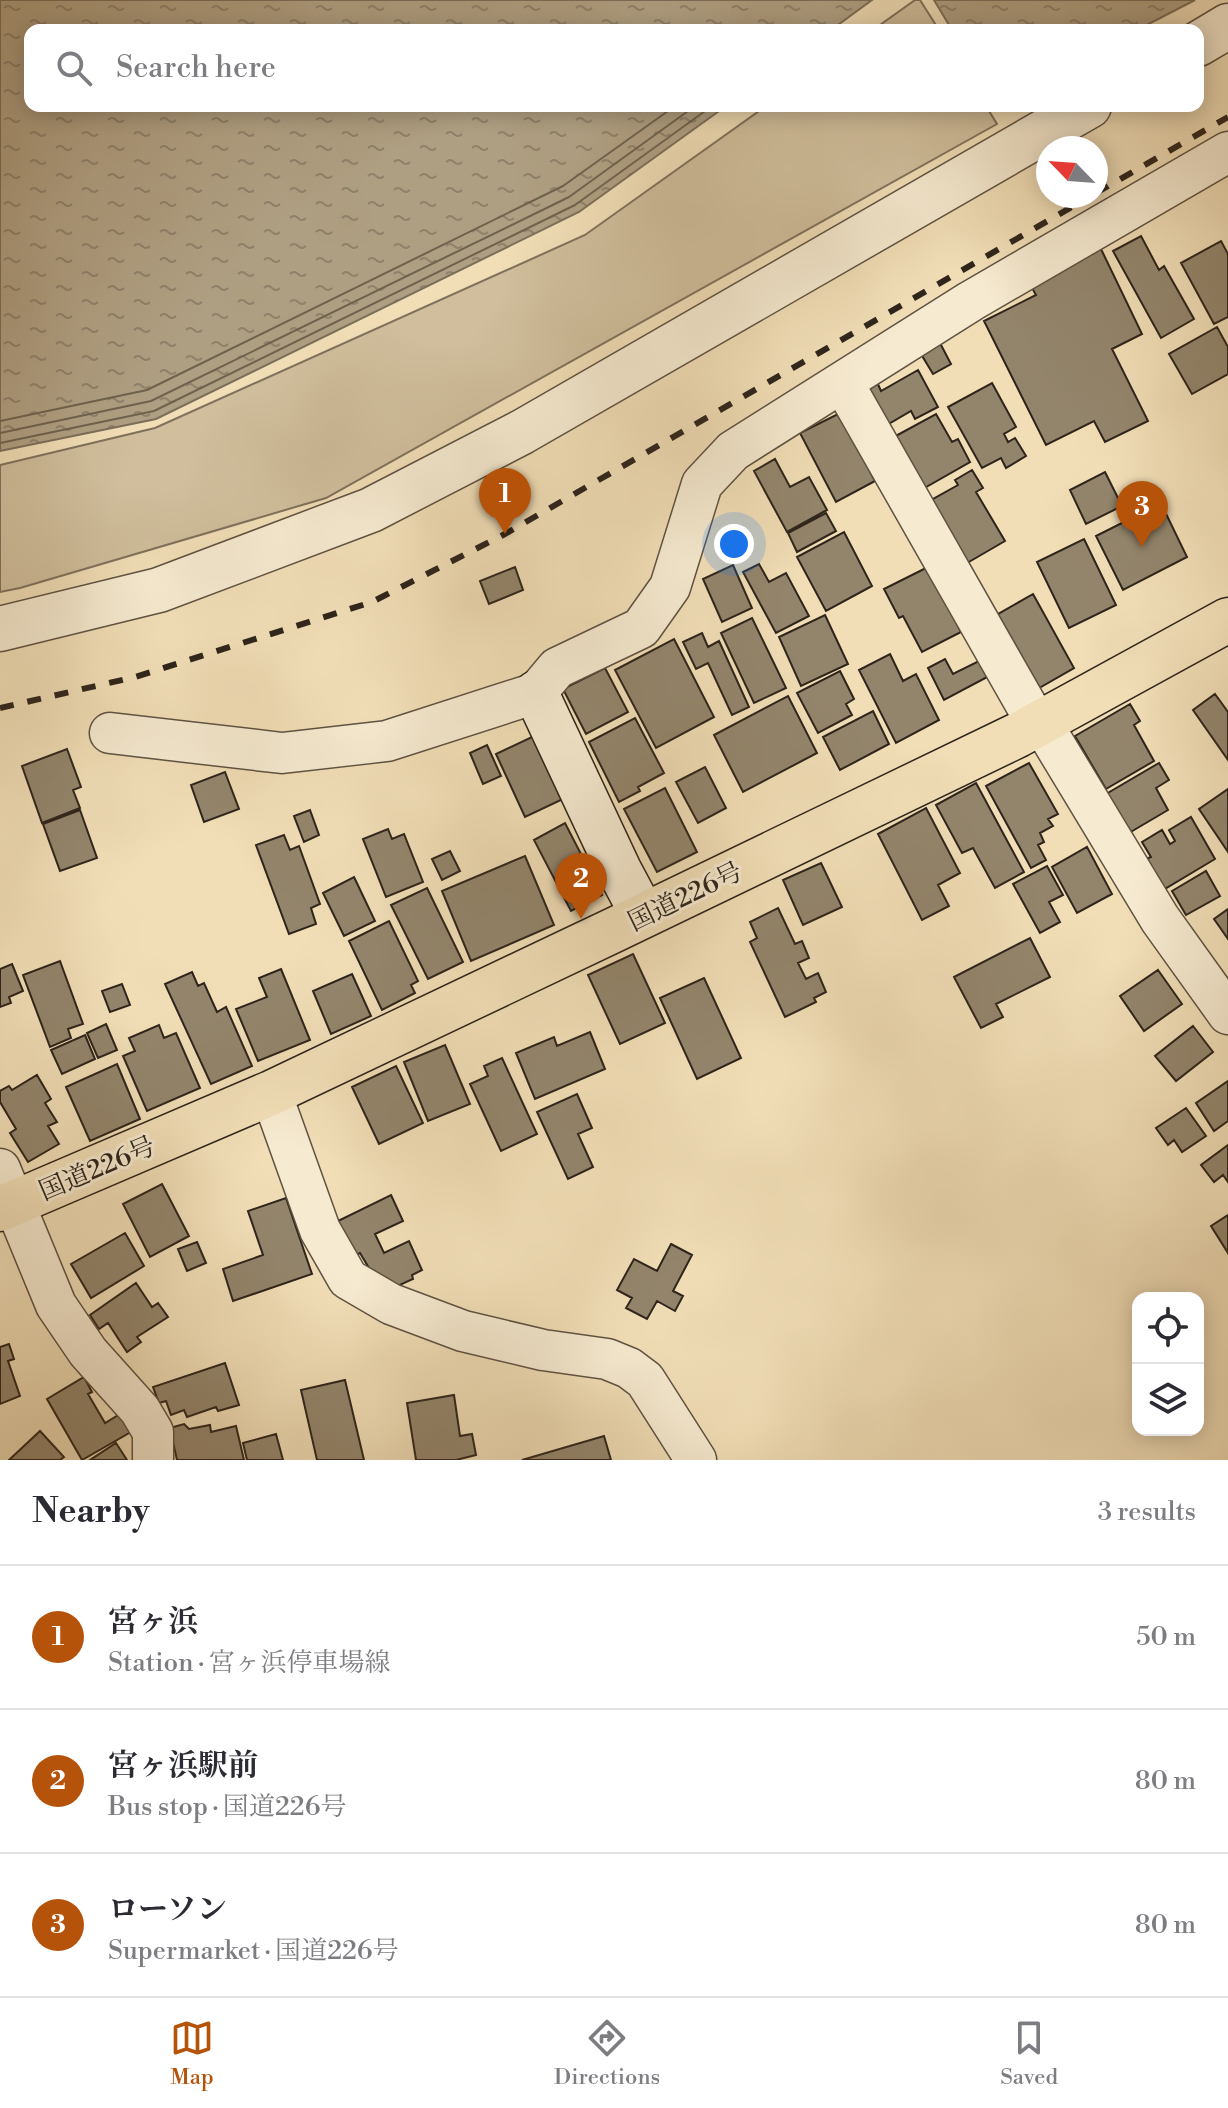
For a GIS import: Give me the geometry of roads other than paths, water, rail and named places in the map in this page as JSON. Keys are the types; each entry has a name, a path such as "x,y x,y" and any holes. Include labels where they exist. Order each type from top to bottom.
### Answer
{"highway":[{"name":"国道226号","path":"5,1194 271,1093 1039,723 1228,620"}],"street":[{"path":"1204,40 1228,26"},
{"path":"0,629 159,590 371,510 522,432 1079,112"},
{"path":"110,733 282,753 387,741 536,693 557,668 641,628 670,587 702,484 733,451 971,301 1228,152"},
{"path":"843,383 1039,723 1160,919 1228,1014"},
{"path":"536,693 643,915"},
{"path":"271,1093 320,1230 348,1279 391,1304 463,1331 543,1350 607,1359 629,1368 645,1380 696,1460"},
{"path":"5,1194 56,1305 88,1352 140,1410 153,1432 153,1460"}],"water":[{"path":"0,0 872,0 839,24 24,24 24,112 718,112 579,212 156,419 0,451"},
{"path":"934,0 1195,0 1149,24 948,24"}],"railway":[{"path":"1108,186 1228,117"},
{"path":"0,708 135,677 372,602 505,534 1070,208"}],"place":[{"name":"宮ヶ浜","path":"505,534"},
{"name":"ローソン","path":"1142,547"},
{"name":"宮ヶ浜駅前","path":"581,919"}]}
